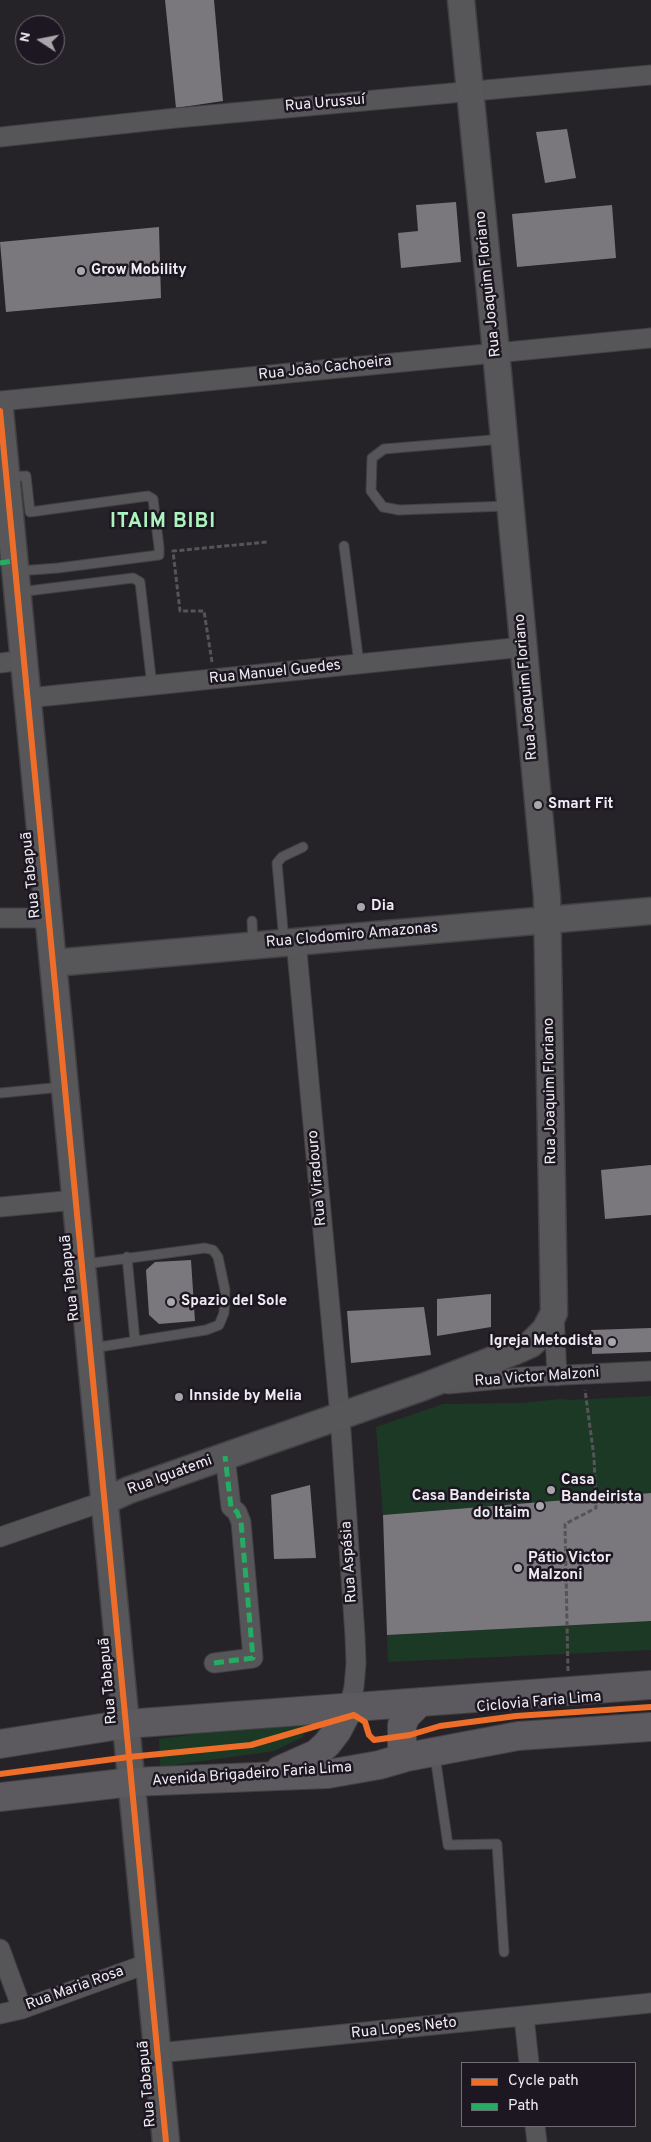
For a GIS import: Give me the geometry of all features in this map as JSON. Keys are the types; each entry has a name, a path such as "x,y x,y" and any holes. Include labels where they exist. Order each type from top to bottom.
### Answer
{"highway":[{"path":"0,1744 126,1724 651,1684"},
{"path":"408,1758 402,1747 402,1725 406,1716 420,1702"},
{"path":"264,1776 316,1754 337,1731 348,1708"},
{"name":"Avenida Brigadeiro Faria Lima","path":"0,1797 132,1782 328,1774 518,1736 651,1727"}],"street":[{"name":"Rua Joaquim Floriano","path":"461,0 496,352 548,919 554,1313 557,1376"},
{"name":"Rua Urussuí","path":"0,137 176,118 651,75"},
{"name":"Rua João Cachoeira","path":"0,401 651,338"},
{"name":"Rua Tabapuã","path":"0,411 12,572 12,661 28,698 166,2142"},
{"name":"Rua Manuel Guedes","path":"28,698 523,647"},
{"name":"Rua Clodomiro Amazonas","path":"53,963 253,932 290,941 651,911"},
{"path":"0,918 49,918"},
{"name":"Rua Viradouro","path":"290,941 340,1416"},
{"path":"0,1207 76,1200"},
{"name":"Rua Victor Malzoni","path":"340,1416 423,1387 531,1344 545,1330 554,1313"},
{"name":"Rua Victor Malzoni","path":"423,1387 583,1374 651,1371"},
{"name":"Rua Iguatemi","path":"0,1537 340,1416"},
{"name":"Rua Aspásia","path":"340,1416 355,1636 355,1679 348,1708"},
{"path":"214,1664 253,1658 241,1522 237,1512 231,1507 225,1456"},
{"path":"0,1949 22,2009"},
{"name":"Rua Maria Rosa","path":"0,2014 22,2009 149,1963"},
{"name":"Rua Lopes Neto","path":"158,2053 651,2003"},
{"path":"524,2017 529,2062"},
{"path":"535,2127 537,2142"}],"lane":[{"path":"504,438 384,450 372,458 371,491 382,507 398,510 510,506"},
{"path":"6,477 26,476 30,512 148,496 153,499 159,547 158,555 12,572"},
{"path":"344,546 359,664"},
{"path":"12,572 133,578 140,582 152,686"},
{"path":"290,941 278,863 282,857 303,847"},
{"path":"0,1093 65,1086"},
{"path":"82,1264 205,1248 213,1250 218,1257 225,1290 224,1313 219,1325 206,1330 90,1348"},
{"path":"127,1258 135,1341"},
{"path":"434,1753 448,1845 497,1844 504,1952"}],"path":[{"path":"214,679 204,610 180,611 173,550 267,542"},
{"path":"568,1691 565,1524 596,1508 594,1457 583,1374"}],"green space":[{"path":"651,1396 651,1493 383,1515 376,1427 443,1404 521,1403 561,1399"},
{"path":"651,1621 651,1650 388,1662 387,1635"},
{"path":"306,1719 303,1737 274,1751 160,1767 159,1739"}],"building":[{"path":"165,0 214,0 223,101 176,108"},
{"path":"567,129 576,178 545,183 536,132"},
{"path":"456,202 461,262 401,268 398,233 418,231 416,205"},
{"path":"612,205 616,258 517,267 512,214"},
{"name":"Grow Mobility","path":"159,227 161,298 6,312 0,242"},
{"path":"651,1165 651,1215 605,1219 601,1170"},
{"name":"Spazio del Sole","path":"191,1260 195,1321 159,1324 149,1315 146,1270 155,1262"},
{"path":"491,1294 491,1327 437,1336 437,1299"},
{"path":"424,1307 431,1355 351,1363 347,1311"},
{"name":"Igreja Metodista","path":"651,1328 651,1352 592,1354 592,1347 584,1347 584,1338 592,1337 591,1330"},
{"path":"310,1485 316,1558 274,1559 271,1495"},
{"name":"Pátio Victor Malzoni","path":"651,1493 651,1621 387,1635 383,1515"}],"marked path":[{"path":"0,563 14,561"},
{"path":"214,1663 253,1658 241,1522 237,1512 231,1507 225,1456"}],"cycle path":[{"path":"0,411 166,2142"},
{"name":"Ciclovia Faria Lima","path":"0,1774 129,1757 251,1745 354,1715 365,1722 369,1735 374,1740 410,1735 440,1726 516,1716 651,1707"}],"place":[{"name":"Grow Mobility","path":"81,271"},
{"name":"Smart Fit","path":"538,805"},
{"name":"Dia","path":"361,907"},
{"name":"Spazio del Sole","path":"171,1302"},
{"name":"Igreja Metodista","path":"612,1342"},
{"name":"Innside by Melia","path":"179,1397"},
{"name":"Casa Bandeirista","path":"551,1490"},
{"name":"Casa Bandeirista do Itaim","path":"540,1506"},
{"name":"Pátio Victor Malzoni","path":"518,1568"}],"district":[{"name":"ITAIM BIBI","path":"163,523"}]}
